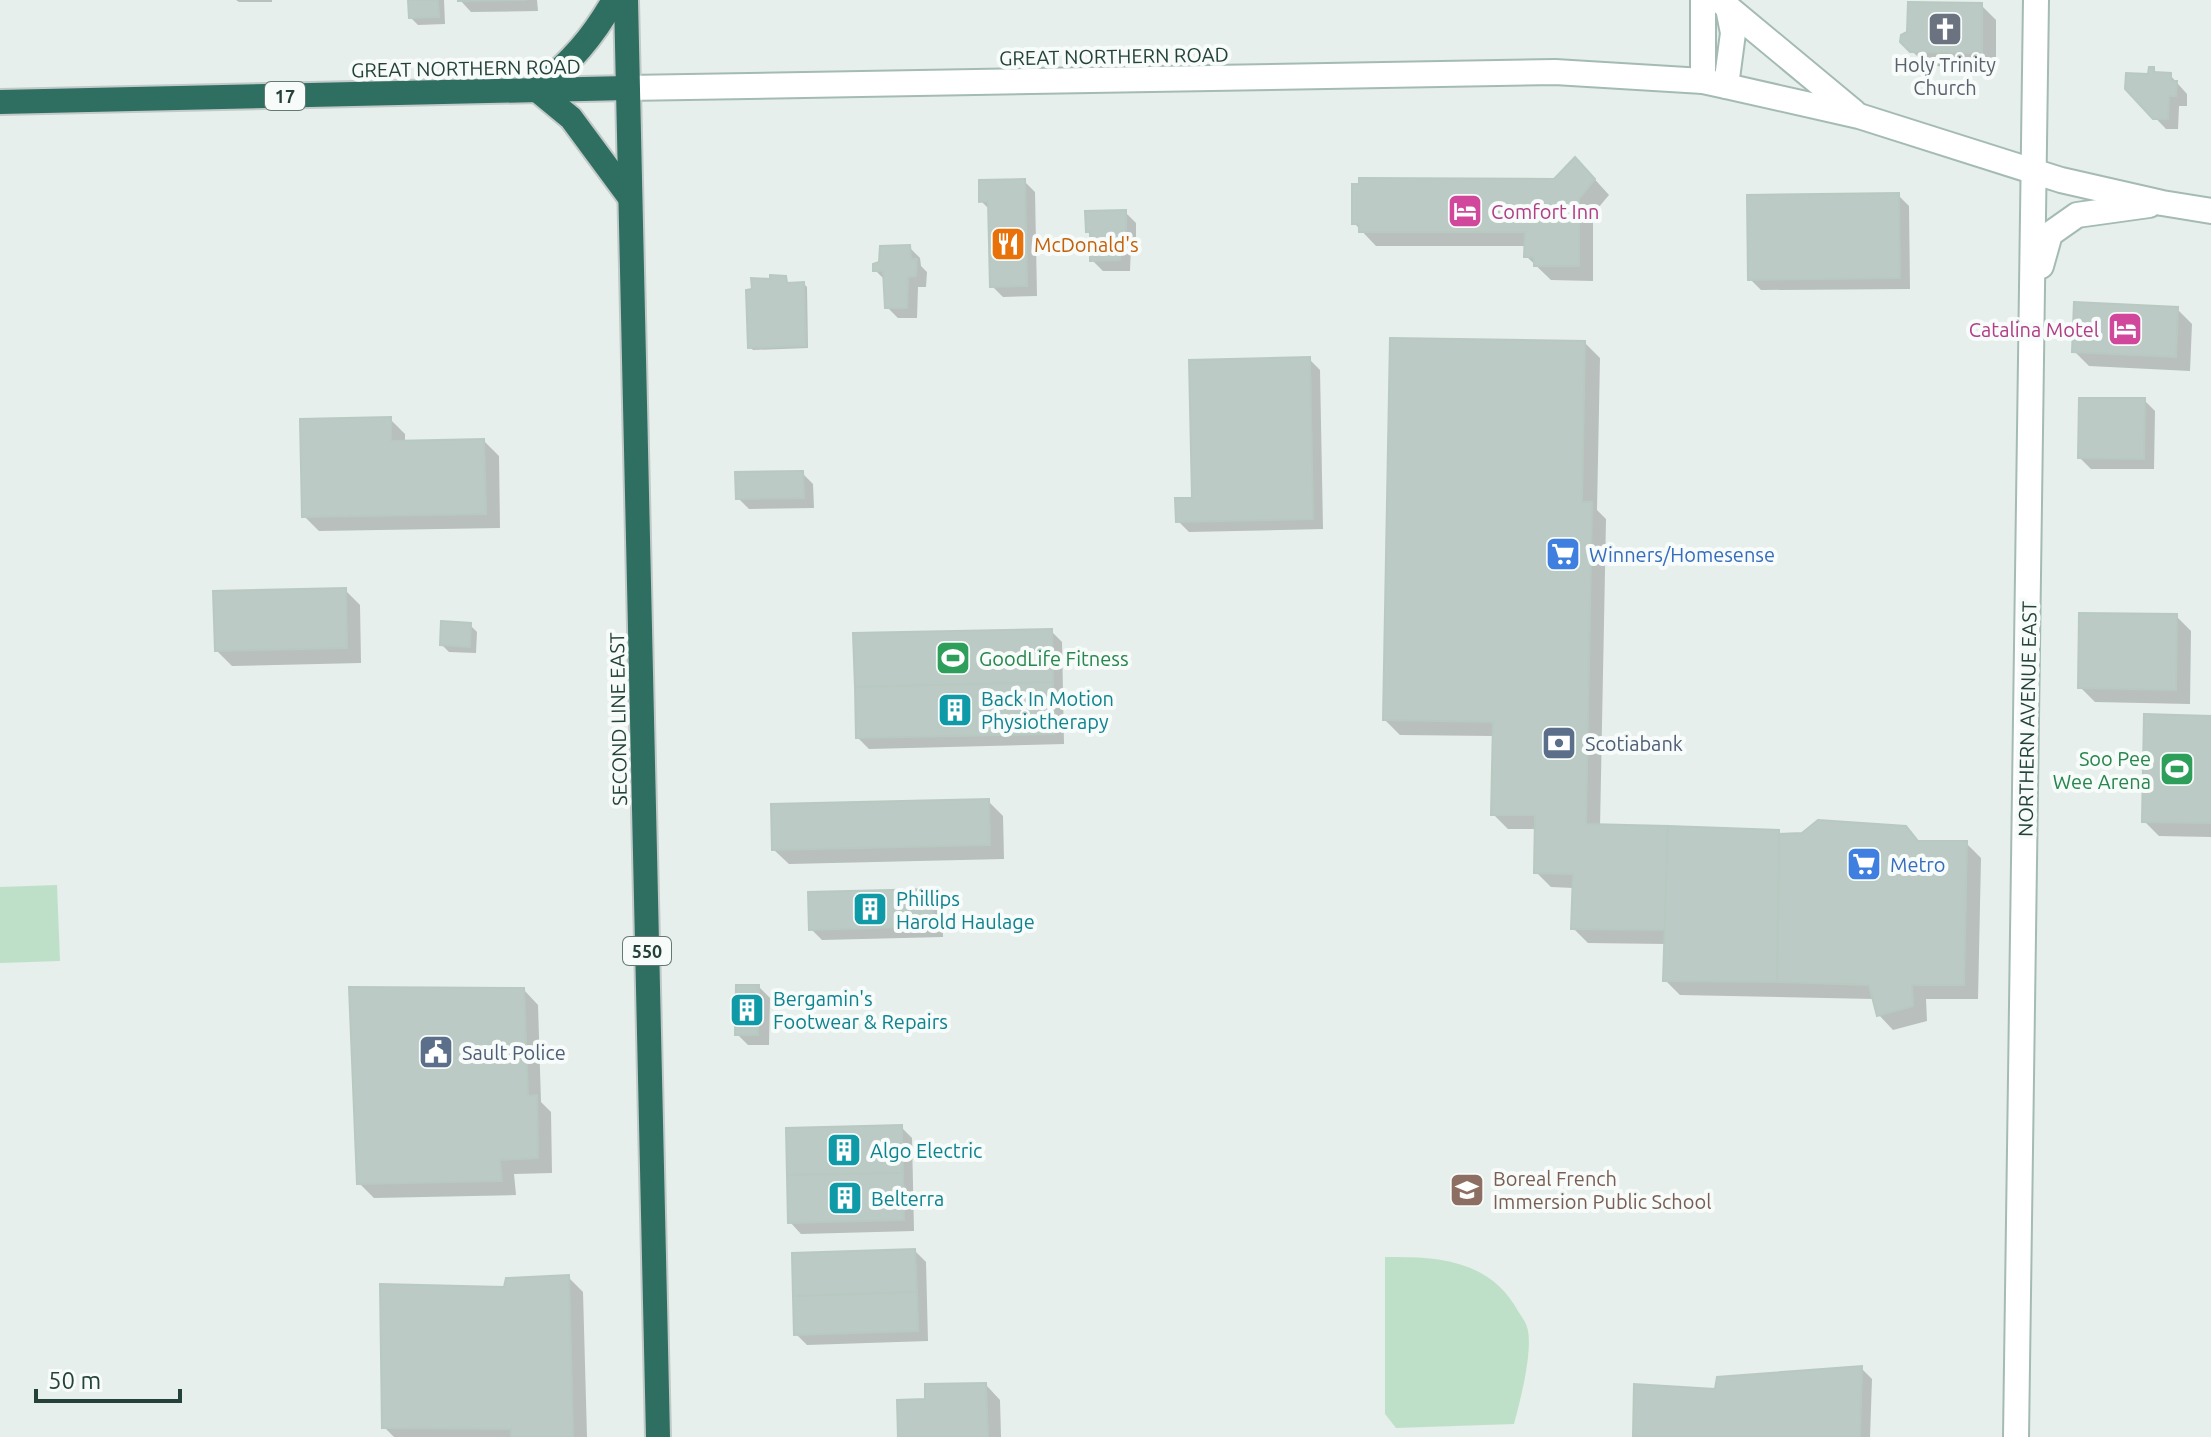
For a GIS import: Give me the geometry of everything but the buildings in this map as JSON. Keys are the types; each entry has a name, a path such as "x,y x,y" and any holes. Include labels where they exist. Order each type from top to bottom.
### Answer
{"highway":[{"path":"614,0 595,33 569,63 537,90 571,118 630,198"},
{"name":"SECOND LINE EAST","path":"626,0 658,1437"},
{"name":"GREAT NORTHERN ROAD","path":"0,102 627,88"}],"main road":[{"path":"1703,0 1714,84"},
{"name":"NORTHERN AVENUE EAST","path":"2016,1437 2036,0"},
{"path":"1714,84 1733,33 1723,4"},
{"path":"1723,4 1859,116"},
{"name":"GREAT NORTHERN ROAD","path":"627,88 1555,72 1714,84 1859,116 2061,180 2211,211"},
{"path":"2032,299 2050,234 2077,215 2162,203"}],"green space":[{"path":"57,885 60,961 0,963 0,887"},
{"path":"1385,1257 1424,1258 1461,1264 1493,1281 1506,1294 1526,1323 1529,1336 1525,1375 1514,1424 1396,1428 1385,1414"}],"place":[{"name":"Holy Trinity Church","path":"1945,29"},
{"name":"Comfort Inn","path":"1465,211"},
{"name":"McDonald's","path":"1008,244"},
{"name":"Catalina Motel","path":"2125,329"},
{"name":"Winners/Homesense","path":"1563,554"},
{"name":"GoodLife Fitness","path":"953,658"},
{"name":"Back In Motion Physiotherapy","path":"955,710"},
{"name":"Scotiabank","path":"1559,743"},
{"name":"Soo Pee Wee Arena","path":"2177,769"},
{"name":"Metro","path":"1864,864"},
{"name":"Phillips Harold Haulage","path":"870,909"},
{"name":"Bergamin's Footwear & Repairs","path":"747,1010"},
{"name":"Sault Police","path":"436,1052"},
{"name":"Algo Electric","path":"844,1150"},
{"name":"Boreal French Immersion Public School","path":"1467,1190"},
{"name":"Belterra","path":"845,1198"}]}
